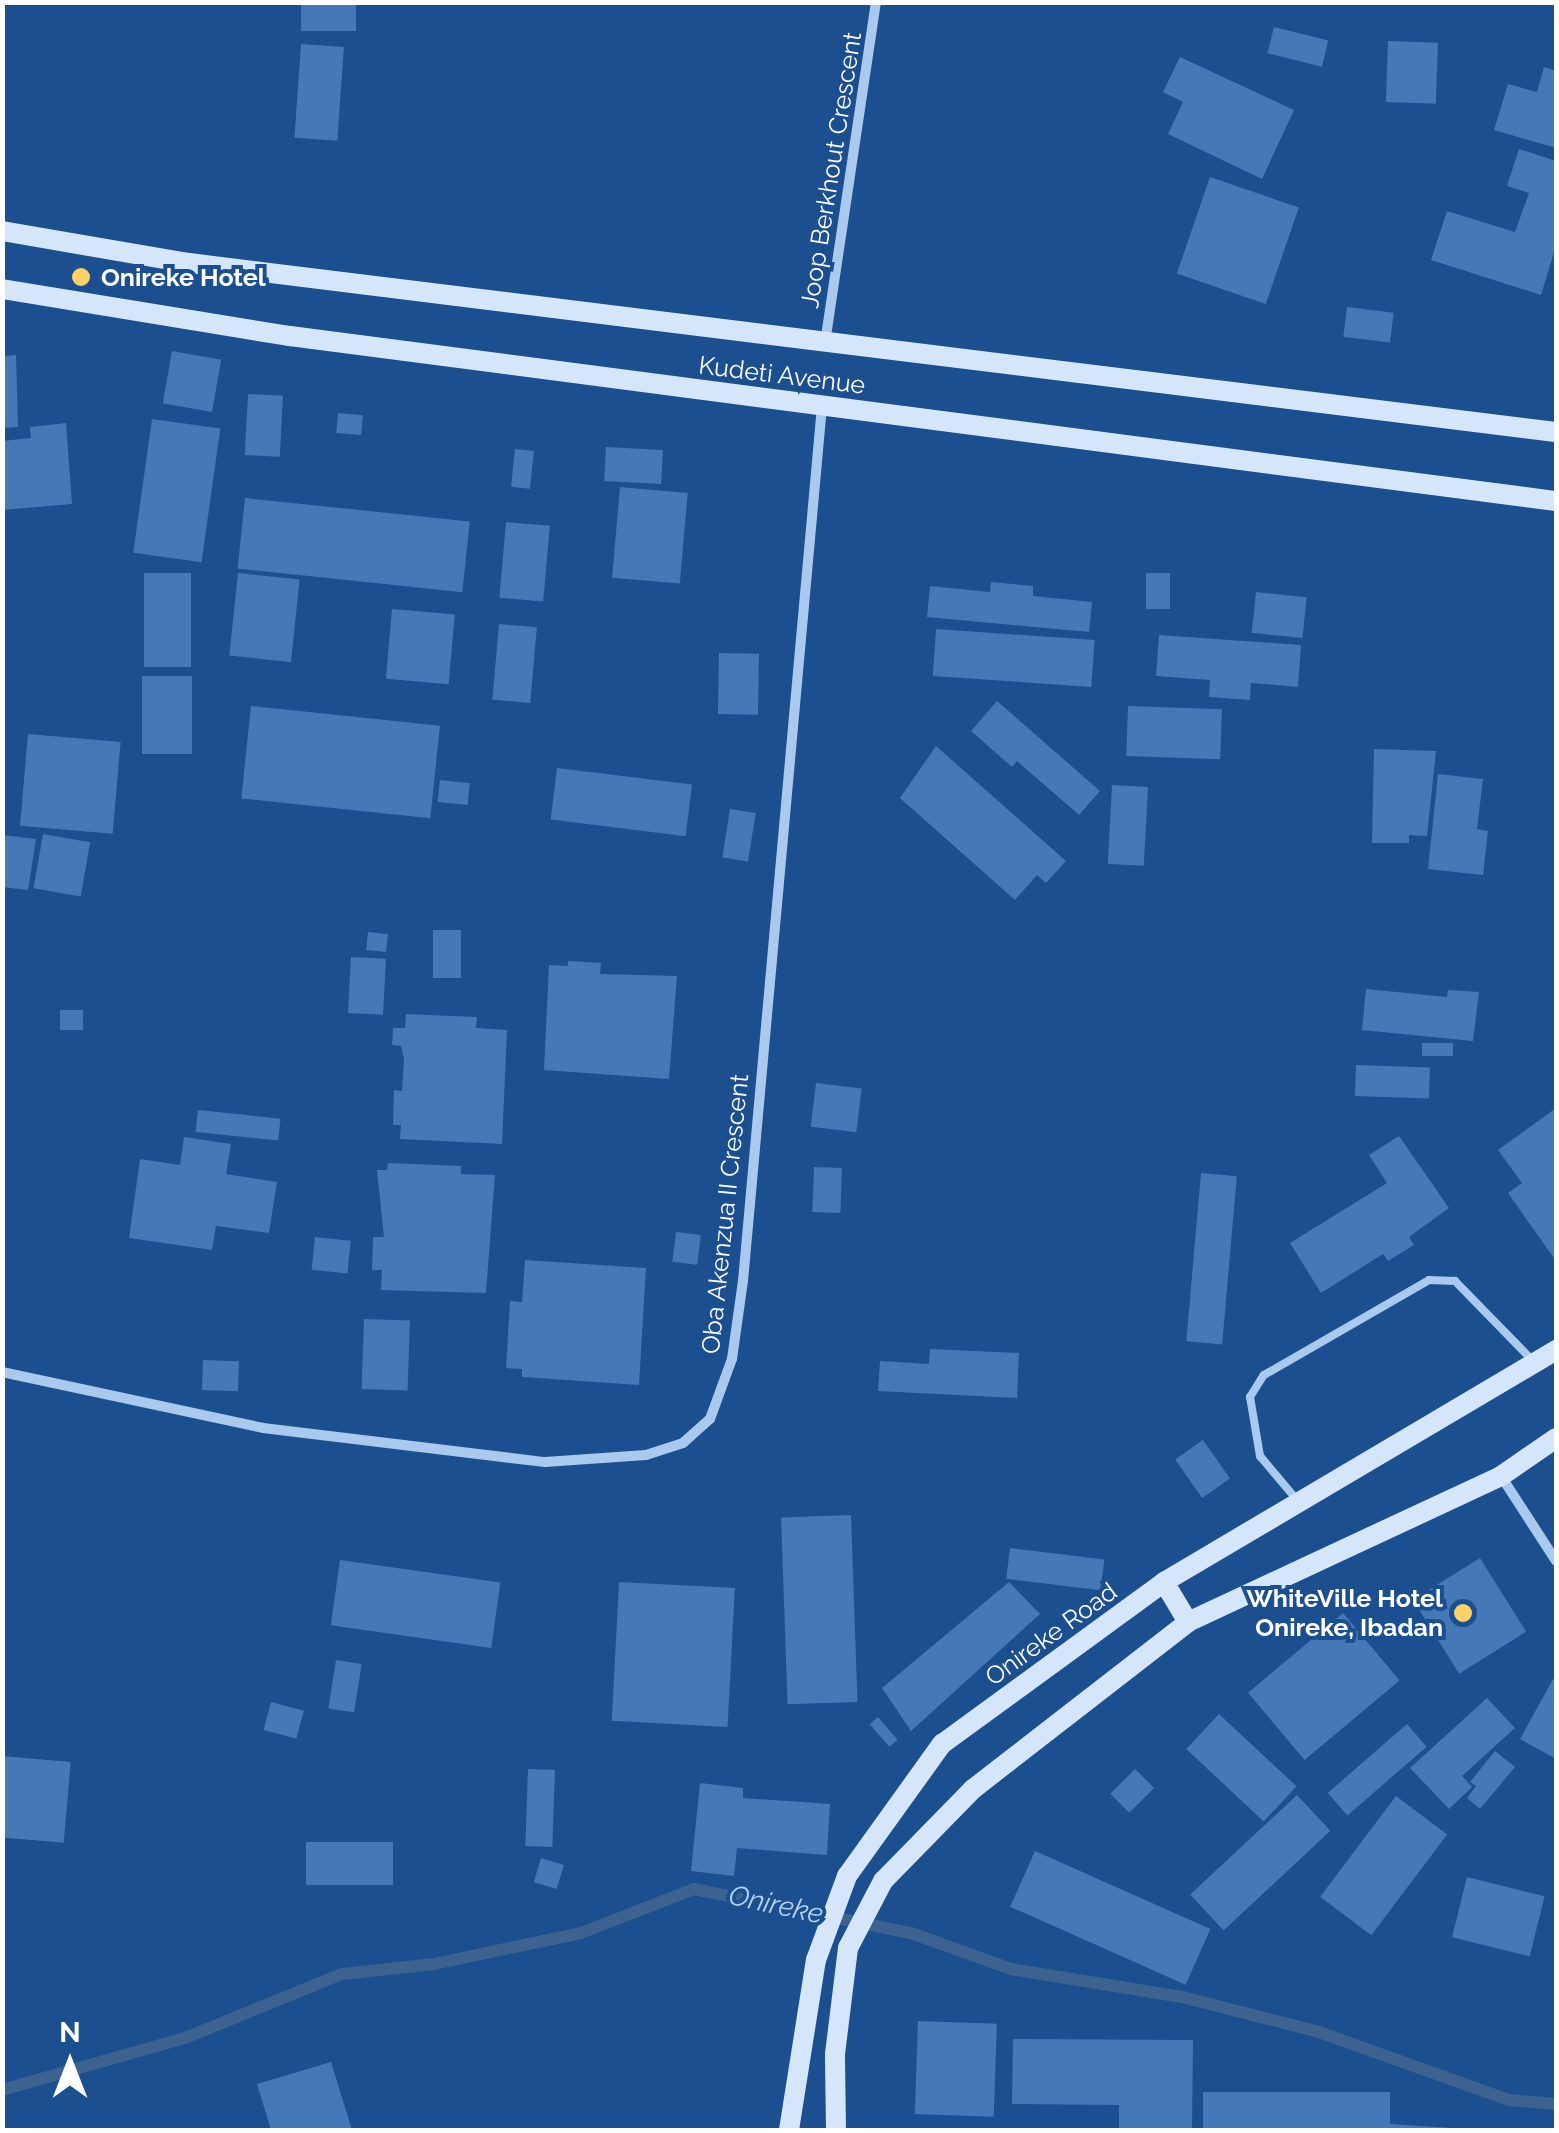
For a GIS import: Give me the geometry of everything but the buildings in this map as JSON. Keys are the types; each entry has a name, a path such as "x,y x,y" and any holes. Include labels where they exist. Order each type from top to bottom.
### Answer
{"main road":[{"name":"Kudeti Avenue","path":"2,231 181,262 1556,432"},
{"name":"Kudeti Avenue","path":"2,288 290,336 1556,501"},
{"name":"Onireke Road","path":"789,2130 822,1943 841,1890 942,1744 1164,1582 1556,1350"},
{"path":"836,2130 835,2054 848,1948 883,1881 973,1789 1188,1622 1501,1476 1556,1438"},
{"path":"1164,1582 1188,1622"}],"street":[{"name":"Joop Berkhout Crescent","path":"824,344 876,2"},
{"name":"Oba Akenzua II Crescent","path":"2,1372 262,1428 545,1462 646,1455 683,1443 710,1420 732,1360 743,1282 822,406"},
{"path":"1501,1476 1556,1562"}],"lane":[{"path":"1297,1500 1260,1456 1250,1397 1264,1374 1429,1280 1455,1281 1536,1364"}],"waterway":[{"name":"Onireke","path":"2,2090 185,2038 342,1974 434,1964 581,1933 694,1889 911,1933 1011,1969 1182,1997 1319,2032 1509,2100 1556,2104"}],"place":[{"name":"Onireke Hotel","path":"81,277"},
{"name":"WhiteVille Hotel Onireke, Ibadan","path":"1463,1613"}]}
